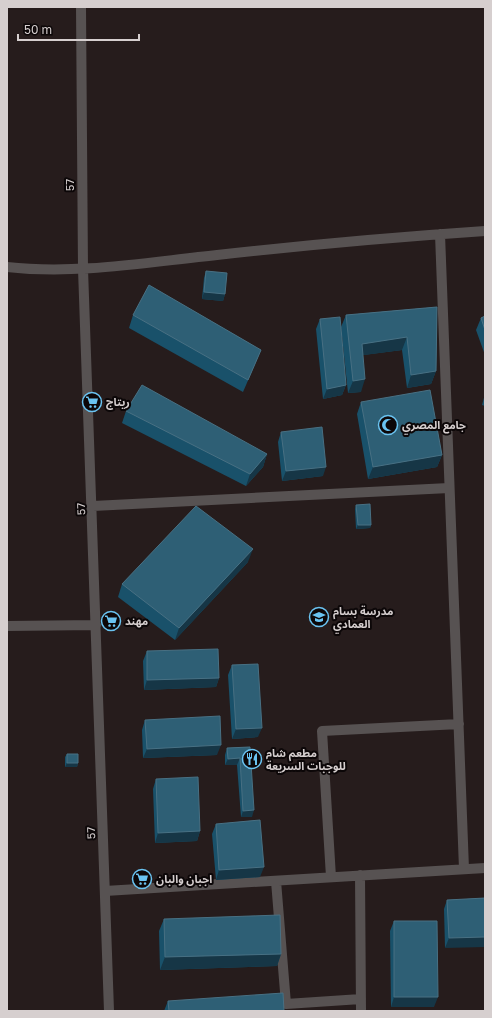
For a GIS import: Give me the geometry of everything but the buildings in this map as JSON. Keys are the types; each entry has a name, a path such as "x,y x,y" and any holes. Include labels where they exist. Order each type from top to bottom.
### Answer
{"street":[{"name":"57","path":"81,7 83,269 109,1011"},
{"path":"7,267 35,270 83,269 257,250 485,231"},
{"path":"440,234 464,869"},
{"path":"92,506 449,488"},
{"path":"7,626 96,625"},
{"path":"331,877 322,731 459,724"},
{"path":"105,891 485,868"},
{"path":"360,875 362,1011"},
{"path":"276,881 286,1004 361,999"}],"place":[{"name":"ريتاج","path":"92,402"},
{"name":"جامع المصري","path":"388,425"},
{"name":"مدرسة بسام العمادي","path":"319,617"},
{"name":"مهند","path":"111,621"},
{"name":"مطعم شام للوجبات السريعة","path":"252,759"},
{"name":"اجبان والبان","path":"142,879"}]}
